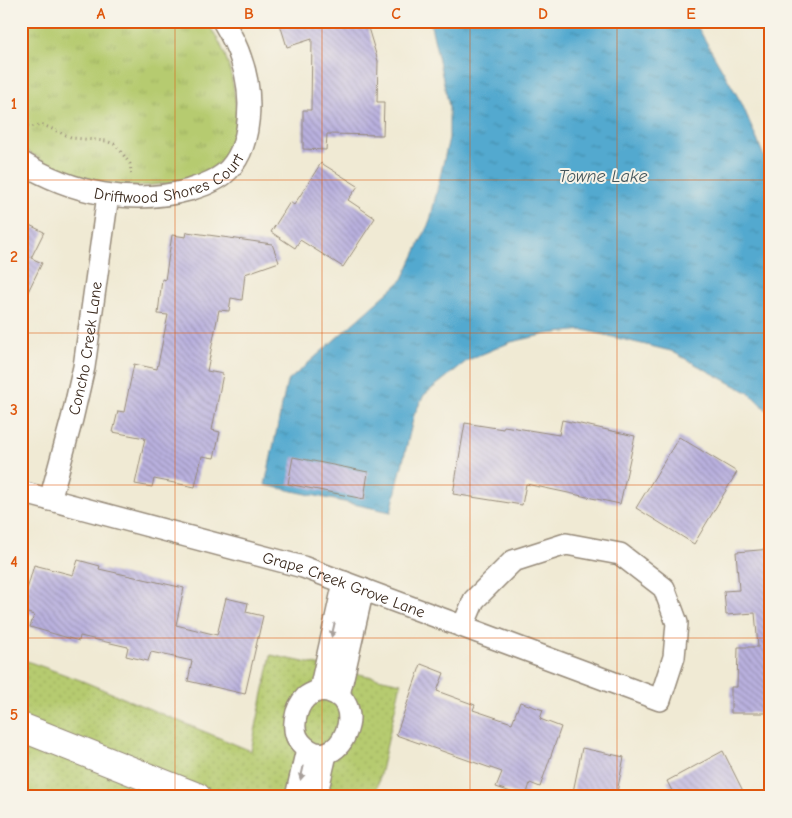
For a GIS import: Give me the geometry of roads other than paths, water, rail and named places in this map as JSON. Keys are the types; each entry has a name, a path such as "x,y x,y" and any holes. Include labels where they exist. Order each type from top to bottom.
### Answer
{"street":[{"name":"Driftwood Shores Court","path":"21,162 77,189 130,197 150,197 177,193 200,186 225,173 237,156 244,140 248,121 249,100 242,59 224,21"},
{"name":"Concho Creek Lane","path":"50,500 84,367 108,195"},
{"name":"Grape Creek Grove Lane","path":"21,492 295,565 660,700 674,657 677,623 664,588 620,554 566,544 513,561 474,600 463,626"},
{"path":"329,692 353,585"},
{"path":"329,692 346,705 349,715 348,729 343,739 334,749 316,751 298,739 295,728 296,715 300,704 307,696 329,692"},
{"path":"21,727 197,797"},
{"path":"296,797 316,751"},
{"path":"316,751 316,797"}],"water":[{"name":"Towne Lake","path":"430,21 694,21 742,104 771,173 771,414 749,393 671,351 584,330 547,334 511,342 468,360 424,395 414,415 391,512 265,485 287,382 403,279 430,221 449,138 449,106"}]}
